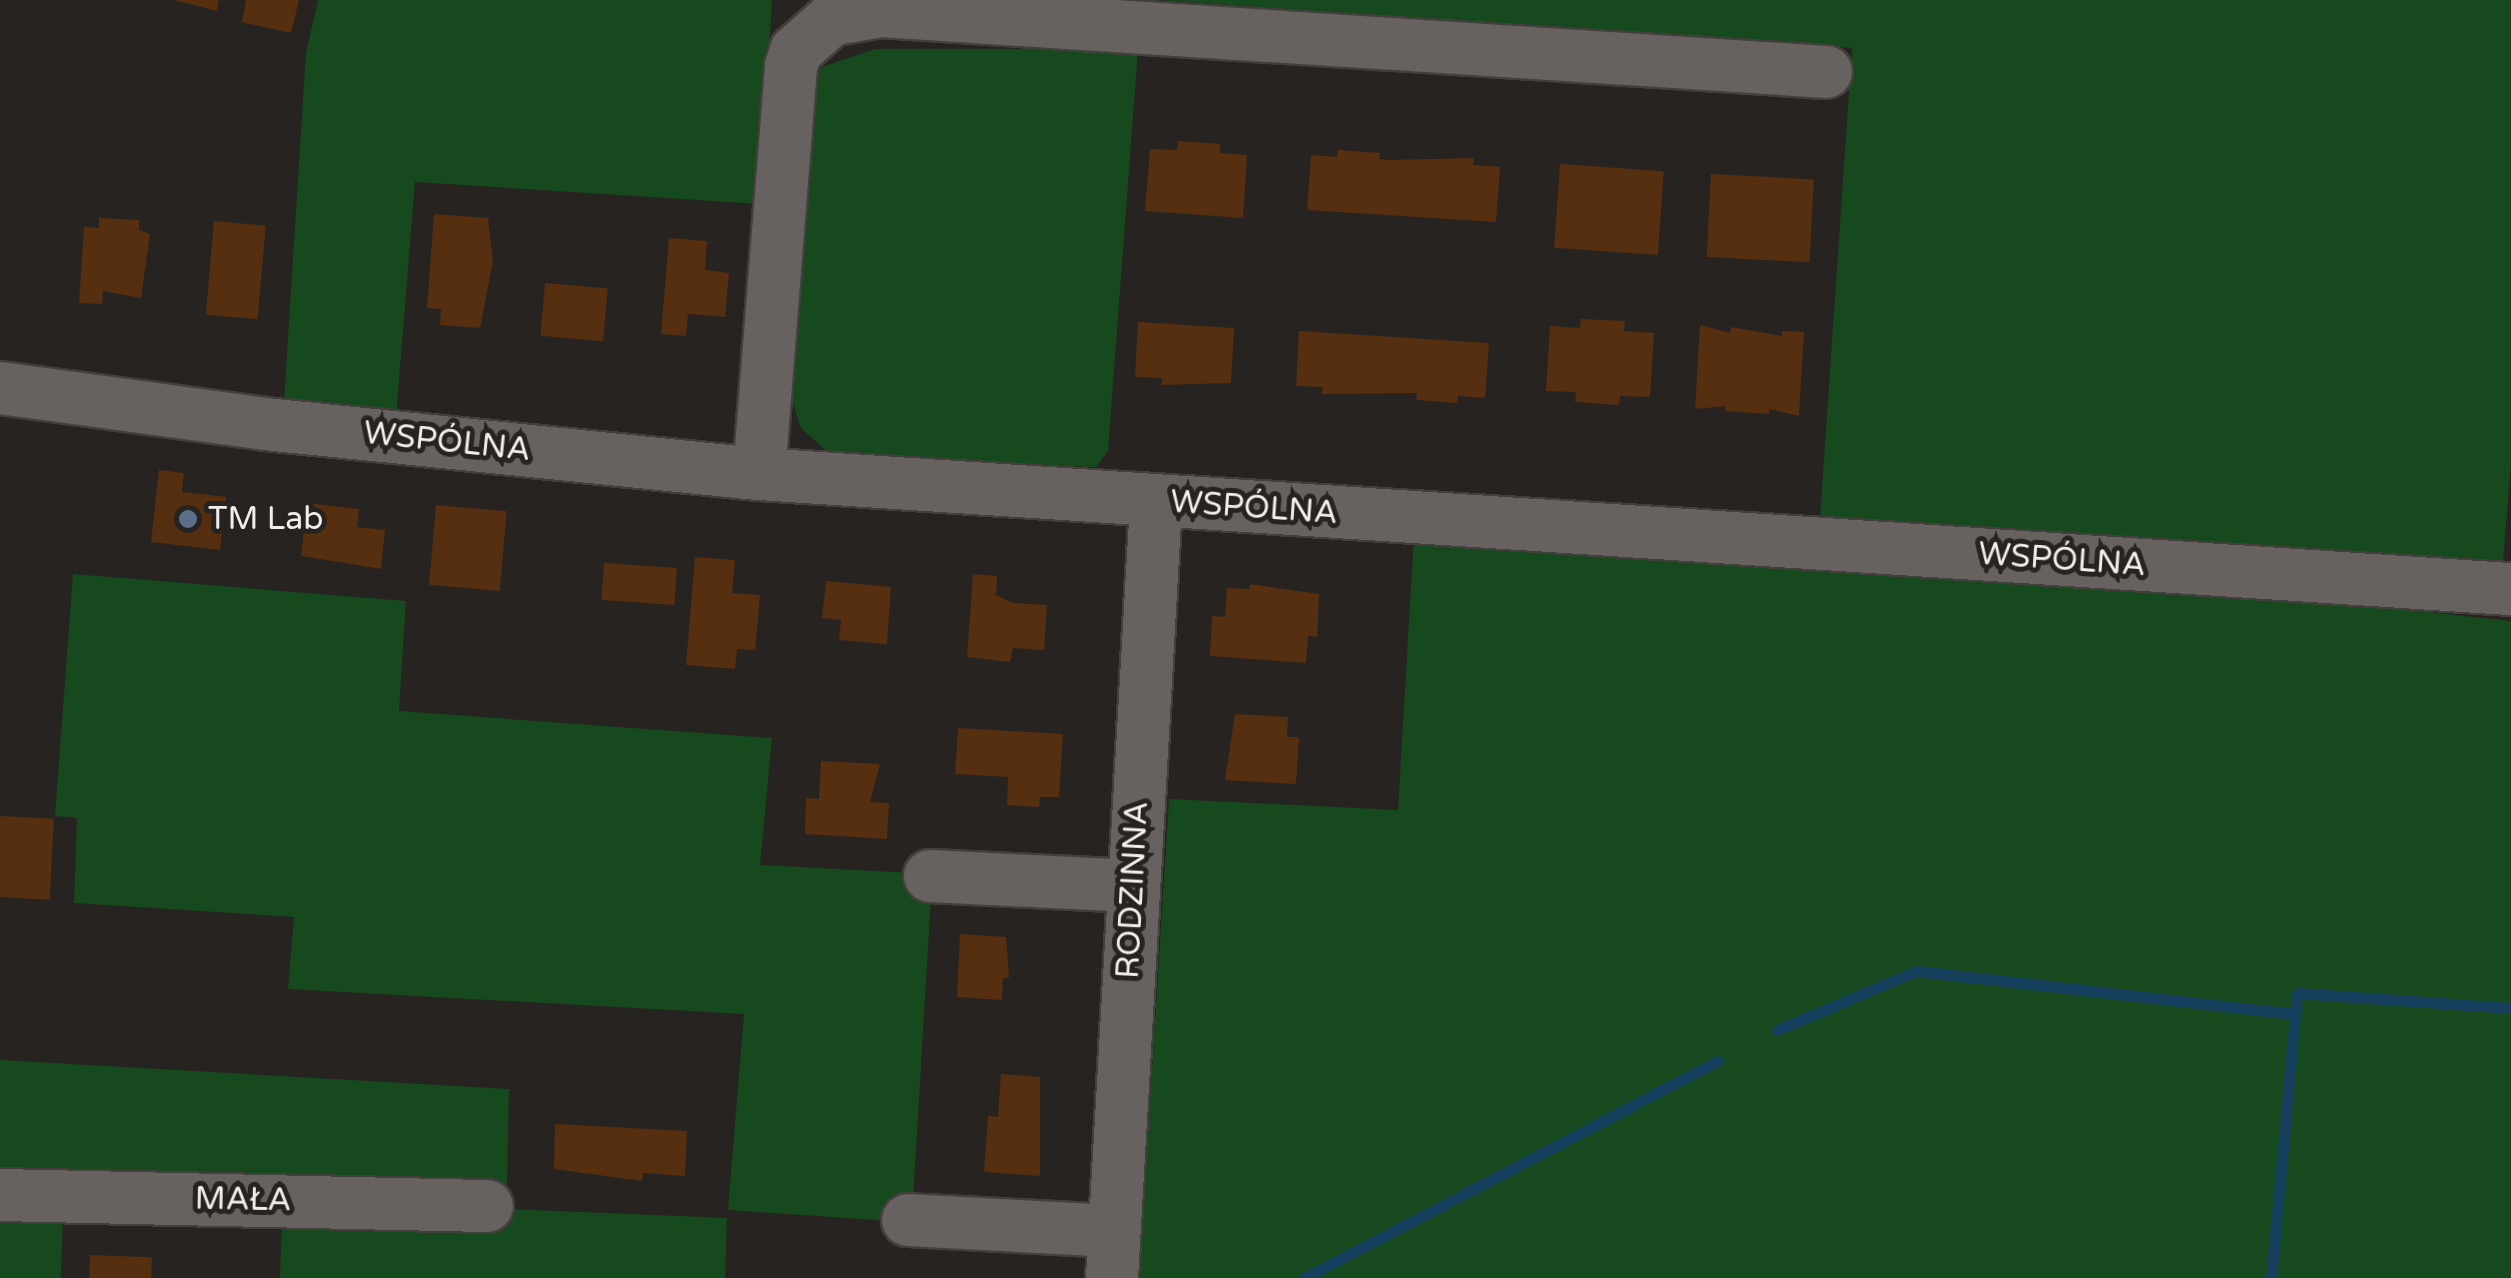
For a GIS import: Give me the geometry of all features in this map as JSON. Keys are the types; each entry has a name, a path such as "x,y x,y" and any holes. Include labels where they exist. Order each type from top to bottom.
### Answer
{"street":[{"path":"759,474 791,66 796,51 832,20 881,11 1826,72"},
{"name":"WSPÓLNA","path":"0,388 264,424 759,474 2511,588"},
{"name":"RODZINNA","path":"1113,1254 1156,502"},
{"path":"930,876 1133,886"},
{"name":"MAŁA","path":"0,1195 486,1206"},
{"path":"908,1220 1113,1254"}],"green space":[{"path":"318,0 772,0 760,204 415,182 396,417 284,400 306,53"},
{"path":"1160,0 2511,0 2511,464 2503,562 1820,518 1852,48"},
{"path":"875,49 1138,49 1108,451 1096,467 853,459 826,451 801,428 784,378 806,90 822,67"},
{"path":"1414,535 2166,584 2511,621 2511,1278 1139,1278 1169,799 1398,810"},
{"path":"73,574 406,601 399,711 772,738 760,865 913,873 931,897 913,1200 891,1221 728,1210 744,1014 288,989 294,917 74,903 77,818 55,816"},
{"path":"0,1060 509,1089 507,1184 486,1193 0,1174"},
{"path":"506,1209 727,1218 725,1278 280,1278 282,1221"},
{"path":"0,1212 63,1214 61,1278 0,1278"}],"building":[{"path":"174,0 219,0 217,11"},
{"path":"246,0 299,0 291,33 242,22"},
{"path":"1178,141 1220,144 1220,153 1247,155 1243,218 1145,211 1150,149 1177,150"},
{"path":"1338,150 1380,153 1379,159 1387,160 1474,158 1473,165 1500,167 1496,222 1307,210 1311,155 1337,157"},
{"path":"1560,164 1664,171 1658,255 1554,248"},
{"path":"1711,174 1814,179 1810,262 1707,257"},
{"path":"434,214 488,218 493,261 480,328 440,325 441,309 427,308"},
{"path":"99,218 139,220 139,230 150,234 141,298 103,291 102,304 79,303 84,227 99,228"},
{"path":"214,221 266,226 258,319 206,315"},
{"path":"669,238 707,241 705,270 729,273 725,317 688,314 686,336 661,334"},
{"path":"545,283 608,288 603,341 540,336"},
{"path":"1581,319 1625,321 1624,331 1654,333 1650,397 1620,396 1619,405 1575,402 1576,392 1546,391 1550,326 1580,328"},
{"path":"1138,322 1234,328 1231,383 1162,385 1162,378 1135,377"},
{"path":"1700,325 1730,333 1731,327 1782,336 1782,331 1804,332 1799,416 1769,409 1769,414 1725,411 1726,406 1695,409"},
{"path":"1299,331 1489,343 1485,398 1458,396 1457,403 1416,400 1417,393 1322,394 1323,387 1296,386"},
{"name":"TM Lab","path":"159,470 184,473 182,492 226,497 220,550 151,542"},
{"path":"307,503 359,509 357,527 385,530 381,569 301,556"},
{"path":"436,505 507,511 500,591 429,585"},
{"path":"695,557 735,560 732,593 760,595 755,650 737,649 735,669 686,665"},
{"path":"604,563 677,568 674,605 601,600"},
{"path":"973,574 997,576 996,595 1013,603 1047,605 1044,650 1013,648 1010,662 967,657"},
{"path":"826,581 891,587 887,644 839,640 841,620 822,618"},
{"path":"1250,584 1319,594 1317,637 1308,636 1306,663 1210,656 1212,616 1225,617 1227,588 1249,589"},
{"path":"1235,714 1288,717 1287,737 1299,737 1296,784 1225,780"},
{"path":"958,728 1063,734 1059,797 1040,797 1039,807 1007,805 1008,777 955,774"},
{"path":"821,761 880,764 870,802 889,803 887,839 805,834 806,798 819,799"},
{"path":"0,816 54,819 50,900 0,897"},
{"path":"960,934 1006,937 1009,978 1003,978 1002,1000 957,997"},
{"path":"1001,1074 1040,1077 1040,1176 984,1172 988,1116 998,1117"},
{"path":"555,1124 687,1131 685,1176 643,1173 642,1181 554,1169"},
{"path":"90,1255 152,1257 151,1278 89,1278"}],"waterway":[{"path":"1777,1030 1916,971 2295,1014"},
{"path":"2271,1278 2297,993 2511,1008"},
{"path":"1304,1278 1718,1061"}],"place":[{"name":"TM Lab","path":"188,519"}]}
